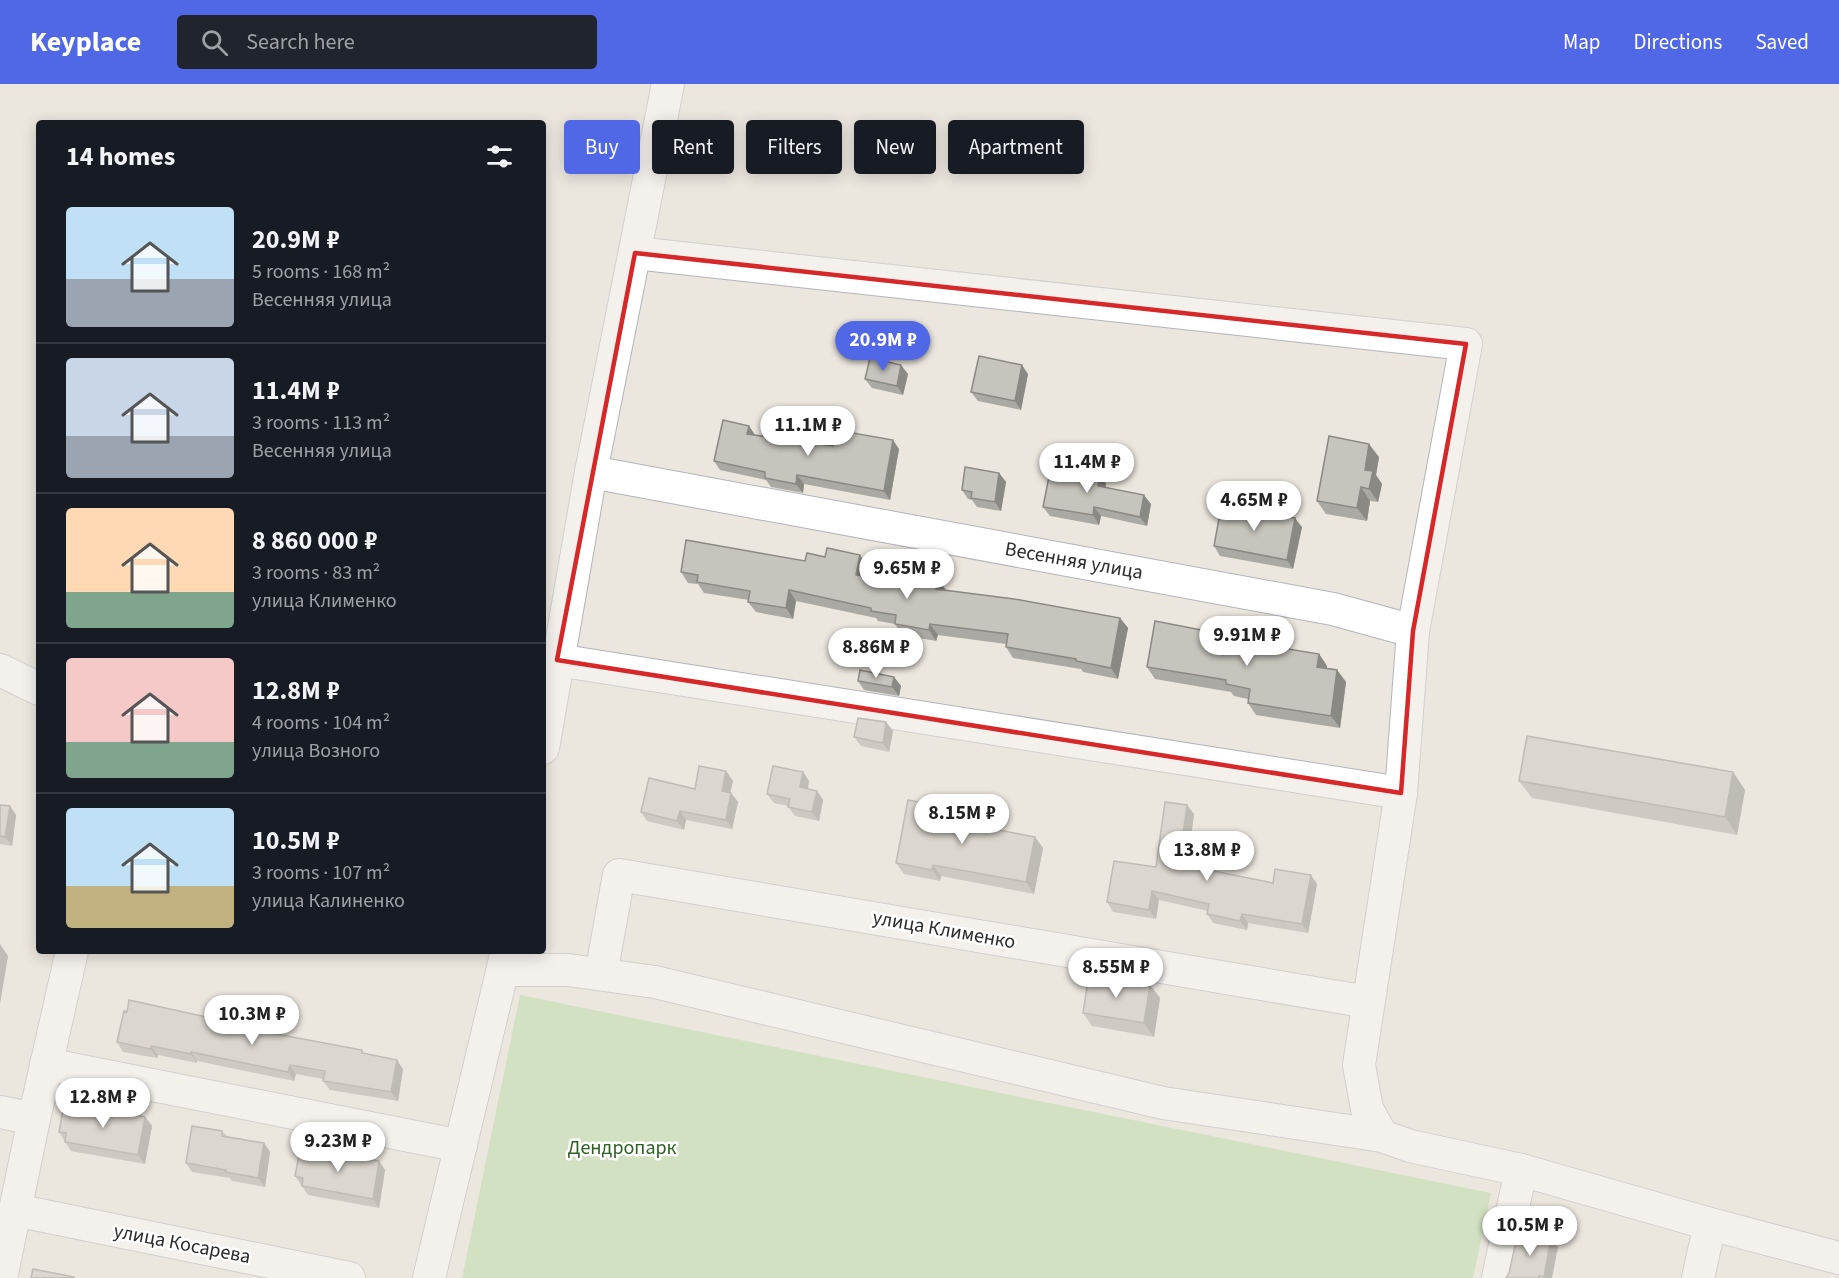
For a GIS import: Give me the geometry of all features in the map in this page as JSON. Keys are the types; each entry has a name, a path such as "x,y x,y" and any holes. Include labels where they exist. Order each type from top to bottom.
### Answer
{"street":[{"path":"546,729 591,472 668,84"},
{"path":"635,253 1466,344 1413,631 1401,793 1359,1065 1367,1108 1382,1136"},
{"name":"Весенняя улица","path":"591,472 1333,609 1413,631"},
{"path":"557,660 1401,793"},
{"path":"0,670 36,688"},
{"name":"улица Клименко","path":"602,975 619,875 1368,1002"},
{"path":"1,1278 71,954"},
{"path":"429,1278 506,961 656,982 1163,1103 1382,1136 1410,1146 1521,1170 1839,1258"},
{"path":"46,1064 461,1146"},
{"path":"0,1112 34,1119"},
{"path":"1498,1278 1521,1170"},
{"name":"улица Косарева","path":"15,1210 348,1278"},
{"path":"1698,1278 1710,1224"}],"highlighted area":[{"path":"635,253 1466,344 1413,631 1401,793 557,660"}],"green space":[{"name":"Дендропарк","path":"520,995 1491,1193 1473,1278 462,1278"}],"building":[{"path":"979,356 1022,365 1015,401 971,392"},
{"path":"870,358 901,365 897,386 865,379"},
{"path":"723,420 749,426 747,434 833,446 836,430 893,440 884,491 797,475 796,484 765,478 765,472 714,461"},
{"path":"1329,436 1369,444 1365,470 1373,471 1369,489 1361,487 1357,508 1317,501"},
{"path":"1051,466 1100,475 1098,486 1144,495 1140,517 1094,507 1093,515 1043,507"},
{"path":"965,467 999,473 995,502 971,498 972,492 962,490"},
{"path":"1222,502 1295,518 1287,560 1214,546"},
{"path":"686,540 805,561 807,553 825,557 827,548 860,555 856,575 901,583 903,573 938,579 936,589 1014,599 1120,618 1111,668 1076,661 1076,659 1006,647 1008,634 930,624 929,630 895,624 896,615 789,590 786,608 748,602 750,591 697,582 698,575 681,572"},
{"path":"1155,621 1319,654 1317,667 1337,670 1331,716 1248,703 1250,689 1226,684 1226,680 1147,667"},
{"path":"860,670 894,677 892,687 858,681"},
{"path":"858,718 886,722 883,743 854,737"},
{"path":"1527,736 1733,772 1725,817 1519,781"},
{"path":"699,766 726,771 722,791 731,793 726,820 680,811 677,821 641,812 649,778 695,789"},
{"path":"773,766 803,772 800,787 817,791 812,812 788,807 790,799 767,794"},
{"path":"908,800 944,807 941,819 1035,837 1026,882 933,865 932,870 896,863"},
{"path":"1165,802 1187,805 1179,864 1273,883 1275,869 1311,875 1302,924 1242,914 1240,921 1207,914 1209,904 1152,891 1149,910 1107,902 1114,861 1156,867"},
{"path":"0,805 10,806 5,837 0,836"},
{"path":"1089,974 1150,985 1144,1023 1083,1013"},
{"path":"129,1000 261,1029 260,1031 362,1050 362,1053 397,1060 391,1092 323,1081 325,1071 290,1065 288,1072 191,1052 191,1054 151,1046 151,1049 117,1042"},
{"path":"75,1103 145,1117 138,1155 65,1142 66,1133 59,1132 63,1110 74,1112"},
{"path":"192,1126 222,1131 222,1136 264,1143 258,1178 186,1163"},
{"path":"307,1148 379,1161 373,1199 302,1186 303,1178 295,1176 299,1155 305,1156"},
{"path":"1518,1232 1551,1238 1544,1277 1506,1278"},
{"path":"33,1269 74,1277 74,1278 31,1278"}]}
